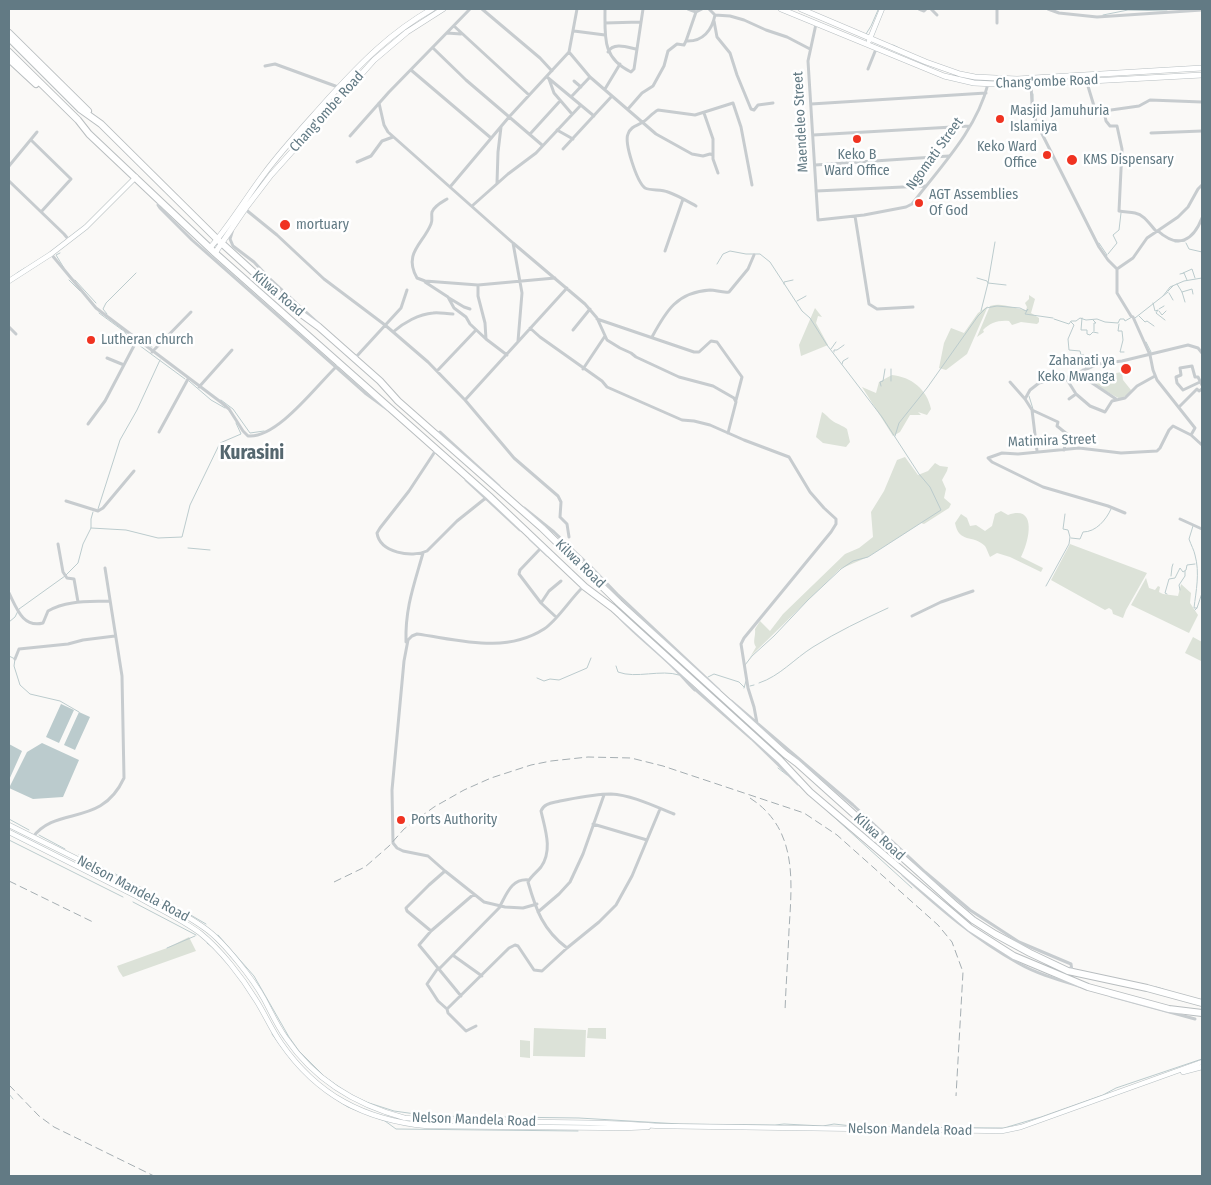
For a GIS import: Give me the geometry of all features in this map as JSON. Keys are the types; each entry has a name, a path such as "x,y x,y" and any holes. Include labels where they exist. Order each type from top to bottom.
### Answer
{"highway":[{"path":"9,33 101,124"},
{"name":"Kilwa Road","path":"9,38 80,109 101,124 228,250 293,308 319,327 380,381 398,401 542,528 619,603 756,725 785,754 973,920 1015,946 1072,972 1147,988 1202,1003"},
{"name":"Kilwa Road","path":"9,52 78,120 89,134 338,366 436,450 584,587 613,608 697,688 780,760 810,792 919,884 952,915 985,938 1029,963 1096,990 1169,1008 1202,1013"},
{"path":"9,59 89,134"}],"main road":[{"name":"Chang'ombe Road","path":"228,250 226,233 265,173 312,116 362,62 393,34 432,9"},
{"name":"Chang'ombe Road","path":"212,250 236,222 271,175 374,60 407,32 443,9"},
{"name":"Chang'ombe Road","path":"781,9 958,80 988,84 1031,84 1202,75"},
{"name":"Chang'ombe Road","path":"801,9 953,72 988,78 1018,79 1202,68"},
{"path":"868,45 882,9"},
{"path":"10,279 51,254 86,227 136,178"},
{"path":"211,234 226,233"},
{"name":"Nelson Mandela Road","path":"9,824 176,910 206,929 251,979 285,1037 312,1070 327,1083 357,1102 399,1116 429,1120 618,1123 659,1126 1002,1131 1021,1127 1202,1062"},
{"name":"Nelson Mandela Road","path":"9,832 172,916 200,934 245,982 280,1043 308,1077 340,1101 369,1115 404,1124 427,1126 625,1128 659,1126"},
{"name":"Nelson Mandela Road","path":"1153,1080 1202,1067"}],"street":[{"path":"350,136 379,103 470,9"},
{"path":"482,9 536,54 552,71"},
{"path":"450,187 491,138 548,78 569,52 577,9"},
{"path":"605,10 604,35 608,52 629,72 633,71 643,9"},
{"path":"688,9 696,12"},
{"path":"628,109 653,86 664,66 668,51 677,44 684,45 696,12 702,9"},
{"path":"709,9 715,14 744,20 810,48"},
{"path":"919,9 924,11 926,9"},
{"path":"930,9 937,15"},
{"path":"997,9 997,23"},
{"path":"1048,9 1059,13 1097,16 1202,10"},
{"path":"715,14 714,21 717,37 730,53 751,109 754,110 758,105 774,102"},
{"path":"686,41 699,40 708,32 714,21"},
{"path":"605,23 640,22"},
{"name":"Maendeleo Street","path":"816,23 808,61 818,220"},
{"path":"454,26 529,96"},
{"path":"574,31 604,35"},
{"path":"447,33 462,34"},
{"path":"608,52 610,48 615,46 636,49"},
{"path":"433,48 466,80 542,145"},
{"path":"868,69 876,48"},
{"path":"569,52 590,77 656,134 684,151 700,156 713,155"},
{"path":"265,66 275,64 339,87"},
{"path":"605,89 620,64"},
{"path":"411,70 491,138"},
{"path":"571,97 590,77"},
{"path":"548,78 594,116"},
{"path":"548,78 551,89 572,114"},
{"path":"574,82 581,87"},
{"path":"1088,83 1094,106 1104,111 1139,106 1150,100 1202,102"},
{"name":"Ngomati Street","path":"818,220 855,216 906,207 912,204 971,126 980,110 988,84"},
{"path":"1031,84 1032,104 1036,122 1100,247 1108,260 1118,269"},
{"path":"811,104 986,93"},
{"path":"564,149 612,96"},
{"path":"530,134 560,101"},
{"path":"379,103 384,125 393,137 590,309 597,318 605,336 614,345 679,377 713,386 736,401"},
{"path":"696,206 660,190 647,189 640,181 632,161 627,138 634,126 642,123 658,110 686,114 704,113 733,103 741,127 752,184"},
{"path":"472,206 497,183 536,153 581,105"},
{"path":"1104,111 1106,121 1110,126 1117,126 1122,149 1119,211 1138,213 1157,231 1172,240 1181,242 1188,238 1202,218"},
{"path":"704,113 713,139 713,155 718,173"},
{"path":"813,135 971,126"},
{"path":"497,183 498,146 501,127"},
{"path":"557,130 573,139"},
{"path":"1151,133 1202,131"},
{"path":"9,166 37,132"},
{"path":"357,162 371,156 382,141 393,137"},
{"path":"31,140 71,179 41,212"},
{"path":"815,165 950,156"},
{"path":"9,181 69,240"},
{"path":"1118,269 1133,258 1147,238 1188,207 1202,185"},
{"path":"816,191 926,186"},
{"path":"447,199 435,208 432,213 430,226 414,253 412,261 415,276 464,308 470,309"},
{"path":"665,251 682,199"},
{"path":"51,254 96,308 229,409 246,435 252,437 280,425 338,366 192,240 158,206 160,201"},
{"path":"245,209 277,235 324,279 385,325 437,371 465,400 514,458 560,499 560,517 567,524 569,537"},
{"path":"855,216 870,304 877,309 913,306"},
{"path":"236,222 230,239 233,246 254,262 354,359 400,308 407,290"},
{"path":"513,243 522,293 518,341"},
{"path":"652,337 666,312 675,302 684,296 699,291 729,292 748,269 754,256"},
{"path":"1118,269 1117,293 1130,316 1133,317 1150,355 1155,376 1195,428 1191,435 1202,445"},
{"path":"425,281 478,285 555,278"},
{"path":"478,285 478,296 485,323 486,339"},
{"path":"465,400 566,288"},
{"path":"448,297 454,308 466,317 476,330 507,355"},
{"path":"573,330 590,309"},
{"path":"152,352 192,312"},
{"path":"393,332 406,323 426,314 434,312 453,314"},
{"path":"597,318 696,352 711,342 716,342 742,376 728,433"},
{"path":"9,327 16,334"},
{"path":"530,328 616,392 682,420 702,422 790,456 810,492 837,520 831,532 778,595 741,644 756,725"},
{"path":"437,371 476,330"},
{"path":"583,369 605,336"},
{"path":"88,424 105,402 137,340"},
{"path":"1025,399 1030,390 1039,383 1053,378 1066,378 1098,364 1150,355 1178,346 1188,345 1198,348 1202,353"},
{"path":"199,387 232,350"},
{"path":"107,358 124,365"},
{"path":"1191,366 1195,377 1198,377 1201,383 1183,390 1177,383 1176,377 1180,376 1180,368 1191,366"},
{"path":"1083,370 1089,381 1116,399"},
{"path":"1066,378 1076,394 1086,404 1105,412 1111,401 1126,398 1137,386 1155,376"},
{"path":"159,432 188,379"},
{"path":"1010,382 1032,410 1037,451"},
{"path":"1179,407 1197,389 1199,391 1202,389"},
{"path":"1069,400 1076,394"},
{"path":"1032,410 1058,422 1060,430 1067,434 1064,450"},
{"name":"Matimira Street","path":"1125,513 1108,506 1043,487 992,462 988,458 1002,453 1085,448 1121,453 1155,452 1160,448 1173,426 1191,435"},
{"path":"436,450 409,492 377,533 380,541 394,552 423,553 457,521 488,497"},
{"path":"66,501 98,511 103,508 134,471"},
{"path":"1180,519 1202,529"},
{"path":"58,544 63,572 67,578 74,579 78,602"},
{"path":"541,548 519,572 541,603 556,617"},
{"path":"406,648 408,606 423,553"},
{"path":"33,837 42,826 89,812 102,806 119,790 124,778 122,676 105,568"},
{"path":"541,603 549,591 561,581"},
{"path":"537,904 523,908 484,902 444,872 428,856 399,849 391,840 392,790 404,661 408,640 417,634 492,644 513,642 545,628 584,587"},
{"path":"912,616 941,602 973,591"},
{"path":"9,593 18,610 28,623 32,624 43,623 51,609 78,602 110,602"},
{"path":"15,659 18,649 68,644 115,636"},
{"path":"697,688 784,771 967,931 1019,964 1049,977 1126,1001 1195,1019"},
{"path":"538,912 570,882 604,795"},
{"path":"476,1026 466,1031 438,1001 428,984 438,968 454,956 501,906 516,882 529,880 541,867 546,855 547,836 541,811 542,807 547,804 576,798 618,795 674,814"},
{"path":"447,1009 515,945 524,953 534,970 542,972 567,948 599,922 616,905 632,876 660,809"},
{"path":"594,824 647,840"},
{"path":"432,931 407,911 406,908 444,872"},
{"path":"529,880 543,924 553,937 567,948"},
{"path":"461,996 419,947 420,943 432,931 474,894"},
{"path":"454,956 482,976"}],"shaded area":[{"path":"1029,295 1035,299 1031,313 1039,318 1037,324 1021,322 1012,325 1009,321 998,322 991,324 977,337 990,306 1004,305 1026,310 1025,303 1029,299"},
{"path":"988,306 967,354 946,370 939,368 944,343 951,328 964,333 978,313"},
{"path":"815,308 822,317 818,316 816,323 828,345 801,356 799,345"},
{"path":"1122,372 1123,380 1131,390 1129,394 1120,399 1088,381 1100,376"},
{"path":"892,375 906,378 917,385 926,396 931,409 927,415 918,412 921,415 910,415 900,432 893,436 862,387 876,393 879,382"},
{"path":"822,412 834,422 847,429 850,442 846,447 823,443 816,437"},
{"path":"905,457 918,475 928,471 935,463 948,467 942,480 946,489 944,498 951,504 949,508 924,524 921,523 868,557 840,569 752,655 745,666 756,647 754,643 755,629 760,621 770,631 783,614 845,554 859,548 873,537 871,512 884,491 897,460"},
{"path":"1001,511 1008,515 1018,513 1024,515 1029,526 1027,543 1021,557 1043,568 1041,572 997,553 990,557 985,546 976,540 963,536 957,530 955,523 961,514 967,518 970,526 976,525 985,531 992,526 995,514"},
{"path":"1070,544 1147,573 1123,618 1113,614 1109,608 1105,610 1051,580"},
{"path":"1146,578 1149,588 1155,590 1158,586 1160,587 1159,592 1163,594 1178,596 1181,584 1191,593 1190,603 1198,615 1189,633 1131,605"},
{"path":"1193,637 1202,642 1201,661 1185,653"},
{"path":"61,704 74,710 59,743 46,737"},
{"path":"79,712 90,717 75,750 64,745"},
{"path":"42,743 79,760 63,797 33,799 9,788 27,752"},
{"path":"9,744 22,751 9,780"},
{"path":"189,937 196,951 123,977 119,971 117,966 167,948"},
{"path":"534,1028 586,1030 585,1057 533,1056"},
{"path":"588,1028 606,1028 606,1039 587,1038"},
{"path":"520,1040 530,1041 530,1058 520,1057"}],"waterway":[{"path":"866,34 878,10"},
{"path":"1103,15 1128,10 1167,11"},
{"path":"893,45 899,48"},
{"path":"1033,94 1033,103"},
{"path":"1108,254 1117,243 1113,235 1119,230 1121,213"},
{"path":"1175,242 1185,241"},
{"path":"995,242 988,283 1006,285"},
{"path":"1099,243 1107,255 1106,257"},
{"path":"1186,243 1189,249 1202,252"},
{"path":"717,264 723,254 730,251 760,254 770,262 802,311 810,318 827,345 882,417 919,474 930,487 941,510 868,557 853,561 841,569 745,665"},
{"path":"60,253 56,255 64,268"},
{"path":"17,273 25,268"},
{"path":"1183,273 1192,269 1195,278"},
{"path":"107,314 103,309 106,303 136,273"},
{"path":"1180,274 1184,273 1187,280"},
{"path":"977,278 988,283 981,311"},
{"path":"1135,318 1163,296 1170,287 1184,281 1202,278"},
{"path":"69,280 80,291"},
{"path":"75,280 96,303"},
{"path":"784,284 784,282 793,280"},
{"path":"1177,284 1185,302"},
{"path":"1168,291 1173,286"},
{"path":"1182,292 1192,289 1193,294"},
{"path":"1163,296 1168,292"},
{"path":"1169,293 1173,300"},
{"path":"797,301 806,296"},
{"path":"1153,303 1155,311 1158,310 1156,313 1165,320"},
{"path":"895,436 899,423 927,388 978,316 986,308 997,306 1020,308 1026,311 1028,309 1025,314 1053,318"},
{"path":"1159,309 1164,306"},
{"path":"1159,311 1162,315 1166,311"},
{"path":"99,313 185,379"},
{"path":"1139,316 1145,322 1147,321 1154,326"},
{"path":"1054,319 1069,324 1071,321 1076,321 1080,318 1118,323 1120,319 1125,321 1132,317"},
{"path":"1082,318 1081,330 1087,330 1087,334 1090,335 1093,332 1098,333"},
{"path":"1093,320 1096,323 1094,323 1094,331"},
{"path":"1071,322 1074,325 1068,339 1069,350 1080,351 1081,355 1084,355 1086,368"},
{"path":"1119,324 1118,331 1122,331 1123,340 1120,352 1124,352"},
{"path":"831,349 836,342"},
{"path":"1146,342 1151,352"},
{"path":"146,344 152,347"},
{"path":"834,352 834,350 844,345"},
{"path":"842,364 848,358"},
{"path":"98,509 120,440 137,410 160,360"},
{"path":"881,386 880,382 883,381 885,369"},
{"path":"891,369 891,381"},
{"path":"189,381 211,400 225,408"},
{"path":"1029,396 1033,409"},
{"path":"221,400 233,409 250,433 264,431"},
{"path":"91,528 126,530 158,538 182,537 190,505 220,443 241,434 236,423"},
{"path":"1071,538 1080,539 1083,532 1096,528 1111,509"},
{"path":"9,622 15,617 19,609 65,576 78,563 83,544 91,528 93,512"},
{"path":"1046,586 1069,544 1068,530 1063,529 1065,514"},
{"path":"1193,526 1189,539 1195,553 1197,568 1194,608 1197,608 1195,610"},
{"path":"188,548 210,550"},
{"path":"1171,576 1173,564"},
{"path":"1167,594 1165,593 1169,579 1175,578 1180,568 1183,572 1186,570 1187,565 1195,564"},
{"path":"1180,590 1179,585 1185,576 1185,571"},
{"path":"1197,608 1202,593"},
{"path":"759,683 774,676 822,642 888,608"},
{"path":"9,656 15,659 14,666 20,685 30,694 60,701 79,712"},
{"path":"537,678 544,681 550,679 559,680 587,668 591,658"},
{"path":"616,666 618,672 625,674 672,673 679,675"},
{"path":"708,677 714,674 739,682 744,687"},
{"path":"744,688 746,681"},
{"path":"750,686 754,685"},
{"path":"778,768 787,775"},
{"path":"824,808 912,888"},
{"path":"9,819 29,830"},
{"path":"39,835 65,849"},
{"path":"9,840 123,897"},
{"path":"79,855 161,898"},
{"path":"165,900 206,924"},
{"path":"133,902 196,935"},
{"path":"218,935 254,976 299,1051 325,1077 346,1092"},
{"path":"167,948 195,936"},
{"path":"207,943 216,950"},
{"path":"1156,987 1163,989"},
{"path":"272,1034 292,1061"},
{"path":"352,1095 366,1102 394,1111 430,1116 579,1118 680,1124 823,1126 834,1124 861,1127 1004,1128 1041,1117 1103,1095 1116,1088 1202,1059"},
{"path":"9,1094 13,1099"},
{"path":"328,1094 348,1107 385,1121 396,1129 578,1131"}],"railway":[{"path":"334,882 365,867 389,846 404,829 434,807 464,790 491,778 531,765 551,761 588,757 631,758 663,766 804,813 837,835 938,925 952,942 963,972 956,1096"},
{"path":"750,798 766,811 777,825 789,857 791,893 785,1011"},
{"path":"9,881 95,923"},
{"path":"9,1085 39,1116 54,1127 154,1176"}],"place":[{"name":"Masjid Jamuhuria Islamiya","path":"1000,119"},
{"name":"Keko B Ward Office","path":"857,139"},
{"name":"Keko Ward Office","path":"1047,155"},
{"name":"KMS Dispensary","path":"1072,160"},
{"name":"AGT Assemblies Of God","path":"919,203"},
{"name":"mortuary","path":"285,225"},
{"name":"Lutheran church","path":"91,340"},
{"name":"Zahanati ya Keko Mwanga","path":"1126,369"},
{"name":"Ports Authority","path":"401,820"}],"district":[{"name":"Kurasini","path":"252,454"}]}
